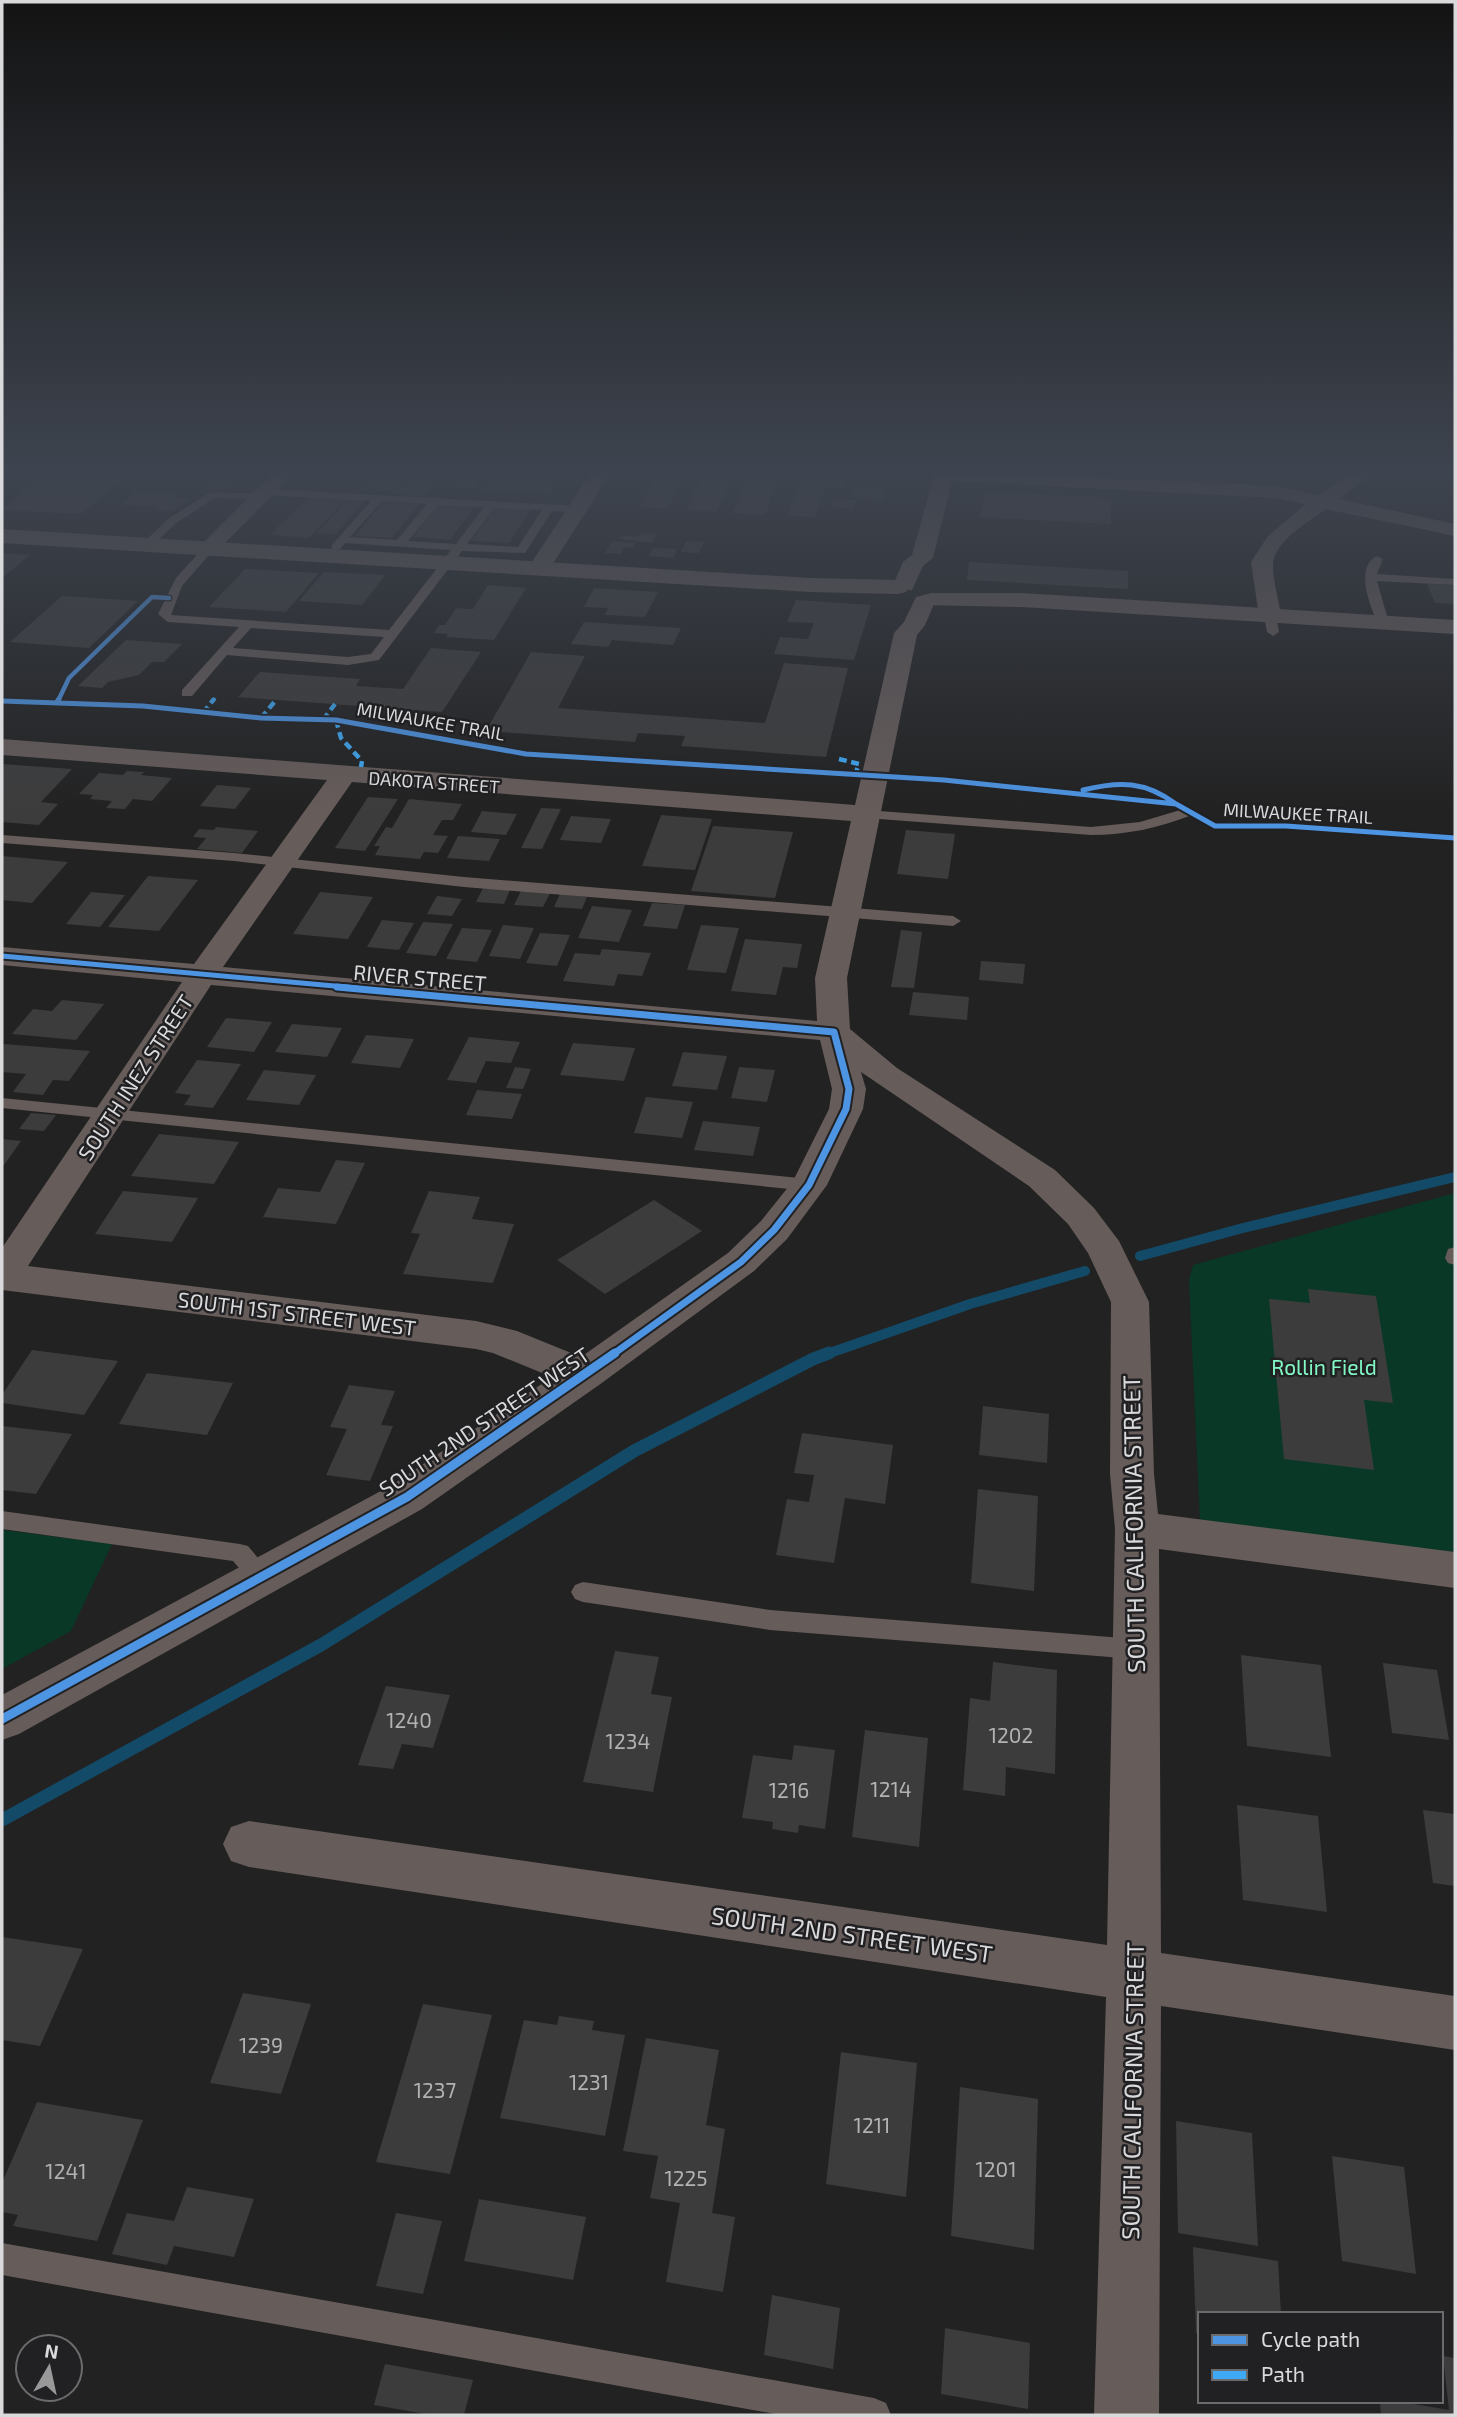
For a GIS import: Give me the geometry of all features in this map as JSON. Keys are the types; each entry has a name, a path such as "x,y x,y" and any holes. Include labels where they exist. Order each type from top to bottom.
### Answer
{"street":[{"path":"834,587 1022,600 1272,624 1383,623 1455,627"},
{"path":"902,587 898,619 906,633"},
{"path":"834,1032 831,978 844,912 906,633 914,625 929,594 929,587"},
{"path":"1266,587 1272,624"},
{"name":"DAKOTA STREET","path":"2,747 866,814"},
{"name":"SOUTH INEZ STREET","path":"2,1276 202,975 344,775"},
{"name":"RIVER STREET","path":"2,957 834,1032"},
{"name":"SOUTH 2ND STREET WEST","path":"2,1719 407,1497 585,1375 741,1262 774,1230 809,1185 846,1109 849,1090 834,1032"},
{"name":"SOUTH CALIFORNIA STREET","path":"834,1032 885,1075 1042,1178 1082,1216 1107,1250 1130,1302 1132,1461 1137,1529 1127,2415"},
{"name":"SOUTH 1ST STREET WEST","path":"2,1276 477,1335 503,1341 585,1375"},
{"path":"1137,1529 1455,1570"},
{"name":"SOUTH 2ND STREET WEST","path":"248,1844 1455,2023"}],"lane":[{"path":"176,587 164,614 178,620 393,634"},
{"path":"224,651 358,661 375,657 429,587"},
{"path":"1373,587 1383,623"},
{"path":"187,694 247,625"},
{"path":"866,814 1120,831 1159,824 1187,812"},
{"path":"2,839 233,857 464,882 953,921"},
{"path":"2,1103 809,1185"},
{"path":"2,1520 240,1553 262,1577"},
{"path":"583,1592 770,1620 1135,1649"},
{"path":"2,2259 874,2415"}],"green space":[{"name":"Rollin Field","path":"1455,1193 1455,1552 1200,1521 1189,1280 1193,1265"},
{"path":"2,1530 112,1544 71,1631 2,1669"}],"building":[{"path":"228,587 307,587 286,612 209,607"},
{"path":"311,587 376,587 362,605 299,601"},
{"path":"487,587 526,588 494,640 446,637 448,634 434,633 439,625 445,625 456,608 473,609"},
{"path":"1089,587 1128,587 1128,589"},
{"path":"1428,587 1455,587 1455,604 1435,603"},
{"path":"594,588 658,592 645,617 605,615 608,608 584,607"},
{"path":"62,596 138,601 89,648 10,642"},
{"path":"796,600 871,605 854,660 774,654 780,637 808,639 814,623 787,622"},
{"path":"584,622 681,628 673,645 612,640 608,647 571,644"},
{"path":"126,640 182,644 164,662 152,662 139,675 108,682 102,688 78,686"},
{"path":"431,648 481,652 442,712 238,697 260,672 360,679 356,686 403,689"},
{"path":"531,652 585,656 558,708 765,723 784,663 848,668 826,757 681,746 685,736 638,733 635,742 486,731"},
{"path":"2,764 72,769 41,802 58,804 39,825 2,822"},
{"path":"127,771 172,778 152,801 133,799 125,809 106,808 112,801 90,799 93,795 79,794 99,773 123,775"},
{"path":"217,785 251,788 235,809 200,806"},
{"path":"368,797 398,799 365,851 335,848"},
{"path":"409,799 462,804 453,820 442,820 433,835 448,836 438,853 424,852 420,859 375,855 380,846 374,846 386,827 392,828"},
{"path":"541,808 561,809 542,849 521,848"},
{"path":"482,811 517,814 506,835 471,832"},
{"path":"661,815 712,819 695,870 642,866"},
{"path":"571,816 611,819 601,843 560,840"},
{"path":"713,826 793,832 775,898 691,891"},
{"path":"216,827 258,831 242,853 197,849 206,838 193,837 199,829 214,830"},
{"path":"906,830 955,834 948,879 897,874"},
{"path":"458,836 500,839 489,861 447,858"},
{"path":"2,856 68,862 32,903 2,900"},
{"path":"148,876 198,880 159,931 108,927"},
{"path":"483,888 510,890 504,904 476,902"},
{"path":"521,891 550,893 543,907 514,905"},
{"path":"91,892 125,895 100,927 66,924"},
{"path":"320,892 373,897 348,939 293,934"},
{"path":"560,894 587,897 582,909 554,907"},
{"path":"437,896 462,899 452,916 427,914"},
{"path":"652,903 685,905 677,929 643,926"},
{"path":"592,906 632,910 619,942 578,938"},
{"path":"382,920 414,923 399,950 367,947"},
{"path":"423,922 453,924 436,956 406,953"},
{"path":"503,925 534,928 520,959 489,956"},
{"path":"701,925 739,928 726,973 687,970"},
{"path":"462,928 492,930 477,962 446,959"},
{"path":"901,930 922,932 914,988 891,987"},
{"path":"540,933 570,935 557,966 526,963"},
{"path":"745,939 802,944 797,968 783,967 776,995 731,991"},
{"path":"602,949 651,953 642,976 618,974 614,986 563,981 575,953 600,955"},
{"path":"981,961 1025,964 1023,984 979,980"},
{"path":"913,992 969,997 967,1020 909,1015"},
{"path":"62,1000 104,1004 76,1040 12,1034 33,1009 52,1011"},
{"path":"226,1018 272,1022 254,1052 207,1047"},
{"path":"292,1024 342,1028 327,1057 275,1052"},
{"path":"366,1035 414,1039 400,1068 351,1063"},
{"path":"469,1037 520,1042 511,1063 486,1061 476,1083 447,1080"},
{"path":"573,1043 635,1048 624,1081 560,1075"},
{"path":"4,1044 90,1051 69,1081 53,1080 43,1095 13,1092 26,1074 2,1072"},
{"path":"683,1052 727,1056 717,1090 672,1086"},
{"path":"197,1060 241,1064 213,1108 184,1105 191,1095 175,1093"},
{"path":"515,1067 531,1069 523,1089 506,1088"},
{"path":"739,1067 775,1070 767,1102 731,1098"},
{"path":"264,1070 316,1075 299,1105 246,1100"},
{"path":"477,1090 522,1094 512,1119 466,1115"},
{"path":"646,1097 693,1102 682,1138 634,1133"},
{"path":"31,1113 56,1115 44,1131 19,1129"},
{"path":"703,1121 760,1127 753,1156 694,1150"},
{"path":"159,1134 239,1142 214,1184 131,1176"},
{"path":"2,1139 21,1141 2,1168"},
{"path":"336,1160 365,1163 336,1224 263,1217 278,1188 320,1192"},
{"path":"123,1191 198,1198 172,1242 95,1234"},
{"path":"429,1191 480,1197 472,1219 514,1224 493,1283 403,1274 420,1234 411,1233"},
{"path":"654,1200 702,1231 605,1294 557,1260"},
{"path":"1308,1289 1376,1296 1393,1403 1364,1400 1374,1470 1284,1459 1269,1299 1310,1303"},
{"path":"32,1350 118,1361 84,1415 2,1403 2,1395"},
{"path":"147,1373 233,1383 207,1435 119,1424"},
{"path":"349,1385 395,1391 381,1425 393,1426 370,1481 326,1475 347,1429 330,1427"},
{"path":"983,1406 1049,1414 1047,1463 979,1455"},
{"path":"2,1426 72,1434 36,1494 2,1490"},
{"path":"802,1433 893,1445 885,1504 845,1498 834,1563 776,1555 787,1499 809,1502 814,1475 794,1473"},
{"path":"978,1489 1038,1496 1034,1591 971,1583"},
{"path":"615,1651 659,1657 651,1694 672,1697 653,1792 583,1782"},
{"path":"1241,1655 1321,1665 1331,1757 1247,1746"},
{"path":"993,1662 1057,1670 1055,1774 1006,1767 1005,1796 963,1790 970,1698 990,1701"},
{"path":"1383,1663 1437,1670 1449,1740 1392,1733"},
{"path":"386,1686 450,1695 433,1748 402,1744 393,1769 358,1765"},
{"path":"865,1730 928,1738 919,1847 852,1837"},
{"path":"794,1745 835,1750 825,1829 799,1825 798,1833 772,1829 773,1822 742,1818 753,1755 792,1760"},
{"path":"1237,1805 1318,1816 1327,1912 1243,1900"},
{"path":"1423,1810 1455,1814 1455,1886 1433,1883"},
{"path":"2,1937 83,1949 40,2046 2,2040"},
{"path":"243,1993 311,2004 281,2094 210,2083"},
{"path":"423,2004 492,2015 450,2174 376,2162"},
{"path":"559,2016 594,2021 592,2030 625,2035 605,2136 500,2118 524,2020 557,2025"},
{"path":"646,2038 719,2050 706,2125 725,2129 712,2213 735,2217 723,2292 666,2282 680,2203 650,2198 658,2156 623,2151"},
{"path":"841,2052 917,2063 906,2197 826,2184"},
{"path":"960,2087 1038,2099 1034,2250 951,2236"},
{"path":"37,2102 143,2120 97,2241 13,2226 18,2215 2,2212 2,2183"},
{"path":"1176,2121 1252,2133 1258,2246 1178,2233"},
{"path":"1332,2156 1404,2167 1416,2274 1342,2261"},
{"path":"187,2187 254,2199 234,2257 174,2246 167,2265 112,2254 127,2213 174,2221"},
{"path":"479,2199 586,2217 573,2280 464,2261"},
{"path":"396,2213 442,2221 423,2294 376,2286"},
{"path":"1193,2247 1278,2261 1281,2312 1198,2312 1196,2333"},
{"path":"772,2295 840,2308 833,2369 764,2355"},
{"path":"945,2328 1030,2343 1028,2409 941,2394"},
{"path":"1443,2356 1455,2358 1455,2415 1381,2415 1380,2403 1408,2403 1449,2410"},
{"path":"385,2364 473,2380 464,2415 431,2415 374,2405"}],"waterway":[{"path":"1140,1256 1243,1228 1455,1177"},
{"path":"824,1355 970,1304 1085,1271"},
{"path":"2,1820 321,1645 634,1451 829,1353"}],"marked path":[{"path":"203,713 215,698"},
{"path":"261,718 276,700"},
{"path":"323,720 335,704"},
{"path":"336,720 341,738 362,761 361,767"},
{"path":"839,759 859,764 855,775"}],"cycle path":[{"path":"57,702 69,678 152,597 169,598"},
{"name":"MILWAUKEE TRAIL","path":"2,701 143,706 261,718 336,720 526,754 944,780 1176,804 1215,826 1286,826 1455,838"},
{"path":"1083,790 1122,782 1132,783 1154,789 1176,804"},
{"path":"2,956 834,1032 849,1089 846,1109 809,1185 774,1230 741,1262 585,1375 407,1497 2,1719"}]}
